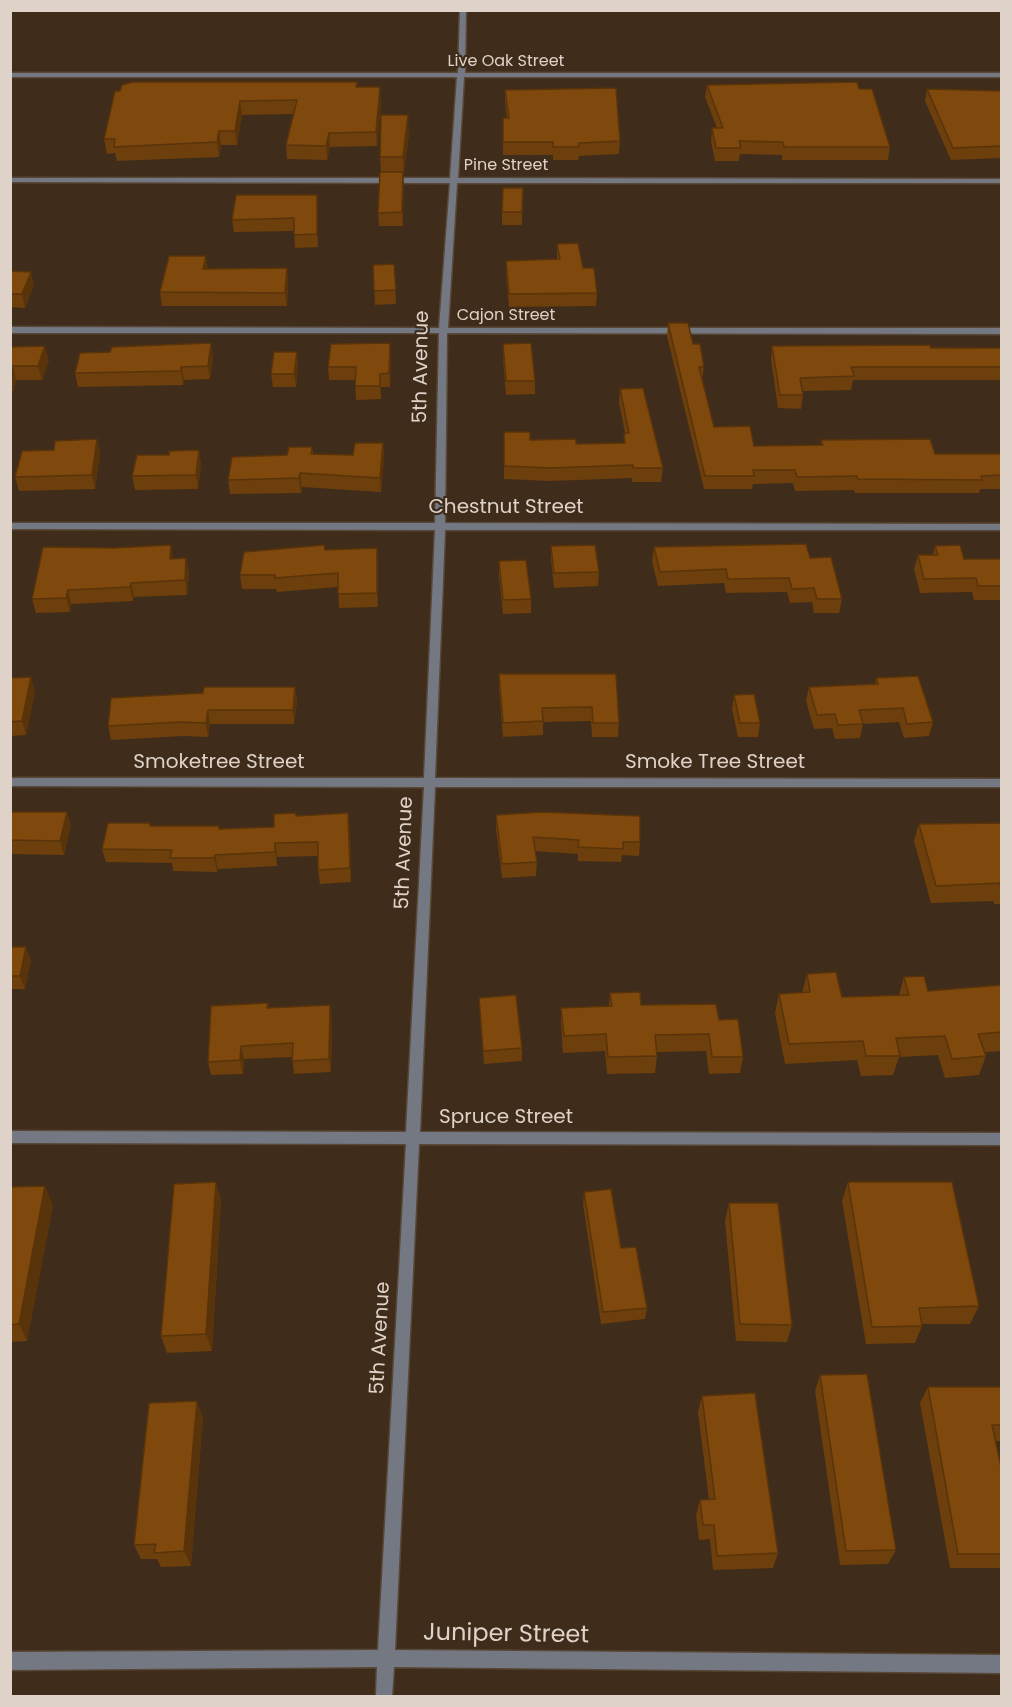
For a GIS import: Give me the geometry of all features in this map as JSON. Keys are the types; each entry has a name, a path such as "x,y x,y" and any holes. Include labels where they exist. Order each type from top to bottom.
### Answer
{"street":[{"name":"5th Avenue","path":"384,1696 413,1137 440,526 443,331 461,75 463,10"},
{"name":"Live Oak Street","path":"10,75 1002,75"},
{"name":"Pine Street","path":"10,180 1002,181"},
{"name":"Cajon Street","path":"10,330 1002,331"},
{"name":"Chestnut Street","path":"10,526 1002,527"},
{"name":"Smoketree Street","path":"10,782 428,783"},
{"name":"Smoke Tree Street","path":"428,783 1002,783"},
{"name":"Spruce Street","path":"10,1137 1002,1140"},
{"name":"Juniper Street","path":"10,1661 386,1658 1002,1664"}],"building":[{"path":"133,82 357,82 356,87 380,87 376,132 329,133 326,146 286,145 297,100 240,101 235,131 219,131 217,142 114,147 115,139 104,139 115,91 120,91 122,85"},
{"path":"857,82 859,89 872,89 890,147 784,147 783,142 739,141 741,148 716,148 712,128 723,128 707,85"},
{"path":"616,88 620,141 579,143 579,147 553,147 553,142 503,142 503,118 509,118 505,90"},
{"path":"927,89 1002,91 1002,146 953,148"},
{"path":"381,115 408,115 403,157 380,157"},
{"path":"380,172 403,172 402,212 378,213"},
{"path":"503,188 523,188 522,212 502,212"},
{"path":"236,195 317,195 317,234 294,235 294,218 232,220"},
{"path":"578,243 583,268 594,268 597,293 509,294 506,261 560,259 557,244"},
{"path":"169,256 206,256 203,269 287,268 285,293 160,292"},
{"path":"394,264 396,290 374,291 373,265"},
{"path":"10,271 31,272 22,294 10,294"},
{"path":"668,323 688,323 693,344 700,344 704,367 699,367 714,427 750,426 754,446 823,445 821,440 930,439 935,454 1002,454 1002,475 981,476 982,480 858,479 857,476 797,477 795,470 753,470 754,476 705,476"},
{"path":"211,343 208,366 181,367 181,371 75,373 80,353 110,352 112,347"},
{"path":"390,343 389,373 380,374 380,386 355,386 356,367 328,367 331,344"},
{"path":"531,343 535,381 506,381 503,344"},
{"path":"930,345 931,348 1002,348 1002,367 851,367 854,376 800,378 803,395 780,395 772,346"},
{"path":"45,346 38,366 13,366 10,374 10,347"},
{"path":"274,352 297,352 294,374 271,374"},
{"path":"643,388 663,468 633,468 633,465 550,468 504,466 504,432 530,432 530,440 576,439 576,444 625,443 624,433 629,433 620,389"},
{"path":"97,439 92,475 15,477 22,451 54,450 55,441"},
{"path":"355,443 383,443 380,478 300,473 299,478 228,480 232,457 287,455 289,447 312,447 311,454 353,455"},
{"path":"199,450 196,475 132,476 137,455 169,455 169,451"},
{"path":"806,544 810,558 831,557 842,599 817,599 814,588 792,589 789,578 728,579 726,569 660,572 654,547"},
{"path":"171,545 170,559 186,558 185,580 131,583 130,587 68,590 66,598 32,599 43,547 114,548"},
{"path":"324,545 325,550 377,548 377,593 338,594 338,573 275,578 275,575 240,575 244,552"},
{"path":"595,545 599,572 554,573 551,546"},
{"path":"960,545 964,559 1002,559 1002,586 978,586 976,578 924,579 918,555 938,555 935,546"},
{"path":"526,560 531,599 503,600 499,561"},
{"path":"499,674 616,674 619,723 593,723 592,707 542,708 543,721 503,723"},
{"path":"918,676 933,722 907,724 903,708 859,710 863,724 838,725 835,714 817,715 809,687 878,684 876,678"},
{"path":"31,677 22,721 10,722 10,678"},
{"path":"204,687 295,687 293,710 208,710 206,723 108,726 111,698 203,693"},
{"path":"754,694 760,723 740,723 734,695"},
{"path":"10,812 67,812 60,841 10,840"},
{"path":"543,812 640,816 640,842 623,842 623,849 578,847 579,840 533,837 537,862 502,864 496,815"},
{"path":"296,813 296,816 348,813 350,868 318,870 318,842 275,843 275,852 215,855 214,858 170,858 172,850 102,849 108,823 150,823 150,826 219,826 219,829 274,827 274,814"},
{"path":"1002,823 1002,886 1000,883 936,886 919,824"},
{"path":"10,947 26,947 20,976 10,976"},
{"path":"836,972 842,997 909,995 904,977 924,976 928,991 1002,985 1002,1032 978,1034 986,1056 952,1059 945,1036 896,1038 900,1056 866,1056 863,1041 789,1044 779,994 810,992 807,974"},
{"path":"640,992 641,1005 716,1004 719,1020 738,1019 743,1057 712,1057 709,1034 655,1035 657,1056 608,1057 606,1034 564,1036 561,1008 612,1006 610,993"},
{"path":"516,995 522,1048 483,1051 479,998"},
{"path":"268,1003 267,1008 330,1005 329,1059 292,1061 293,1043 241,1046 240,1060 208,1062 211,1006"},
{"path":"216,1182 206,1334 161,1336 174,1184"},
{"path":"848,1182 952,1182 979,1306 919,1308 922,1326 872,1327"},
{"path":"45,1186 19,1324 10,1325 10,1187"},
{"path":"611,1189 621,1248 636,1247 647,1308 603,1312 584,1192"},
{"path":"729,1203 778,1203 792,1325 740,1324"},
{"path":"867,1374 896,1550 846,1551 820,1375"},
{"path":"928,1387 1002,1387 1002,1425 992,1425 1002,1471 1002,1554 958,1554"},
{"path":"755,1393 778,1553 717,1556 714,1525 703,1525 700,1500 715,1499 702,1396"},
{"path":"197,1401 184,1551 154,1553 156,1544 134,1545 149,1403"}]}
